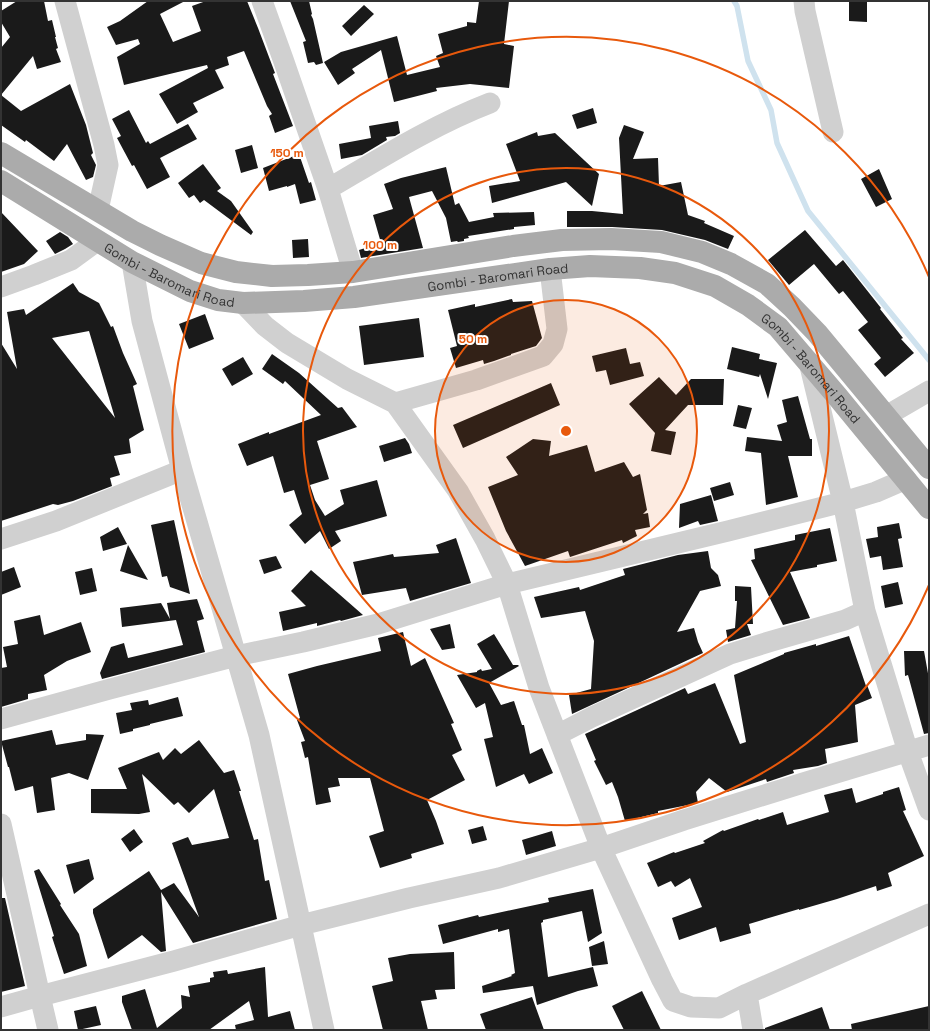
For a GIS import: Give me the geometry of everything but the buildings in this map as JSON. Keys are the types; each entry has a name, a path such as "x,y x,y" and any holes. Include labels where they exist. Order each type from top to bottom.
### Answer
{"main road":[{"name":"Gombi - Baromari Road","path":"1,153 132,231 201,263 236,272 272,276 353,272 513,246 562,240 661,242 702,252 731,264 767,284 792,307 817,333 929,468"},
{"name":"Gombi - Baromari Road","path":"1,181 132,262 190,291 218,300 243,303 304,301 354,297 550,269 590,266 640,268 675,273 714,286 748,305 778,327 809,362 929,508"}],"street":[{"path":"65,1 104,145 108,165 98,210"},
{"path":"262,1 328,189 353,272"},
{"path":"804,1 833,132"},
{"path":"328,189 427,132 468,111 490,103"},
{"path":"1,287 71,260 97,241"},
{"path":"132,262 142,321 182,470 259,736 324,1030"},
{"path":"395,403 476,380 543,356 554,344 557,329 550,269"},
{"path":"243,303 264,326 288,343 347,379 395,403 458,492 485,539 507,584 540,688 601,848 673,1001 691,1007 719,1008 747,994 929,914"},
{"path":"809,362 843,502 865,611 908,752 929,810"},
{"path":"886,416 929,391"},
{"path":"1,539 56,521 182,470"},
{"path":"1,719 236,656 378,624 507,584 843,502 876,492 906,479"},
{"path":"557,735 592,717 730,654 844,620 865,611"},
{"path":"1,1007 408,898 499,878 601,848 788,787 929,745"},
{"path":"1,824 48,1030"},
{"path":"747,994 754,1030"}],"waterway":[{"path":"734,1 737,6 748,61 771,110 777,143 808,211 929,360"}]}
